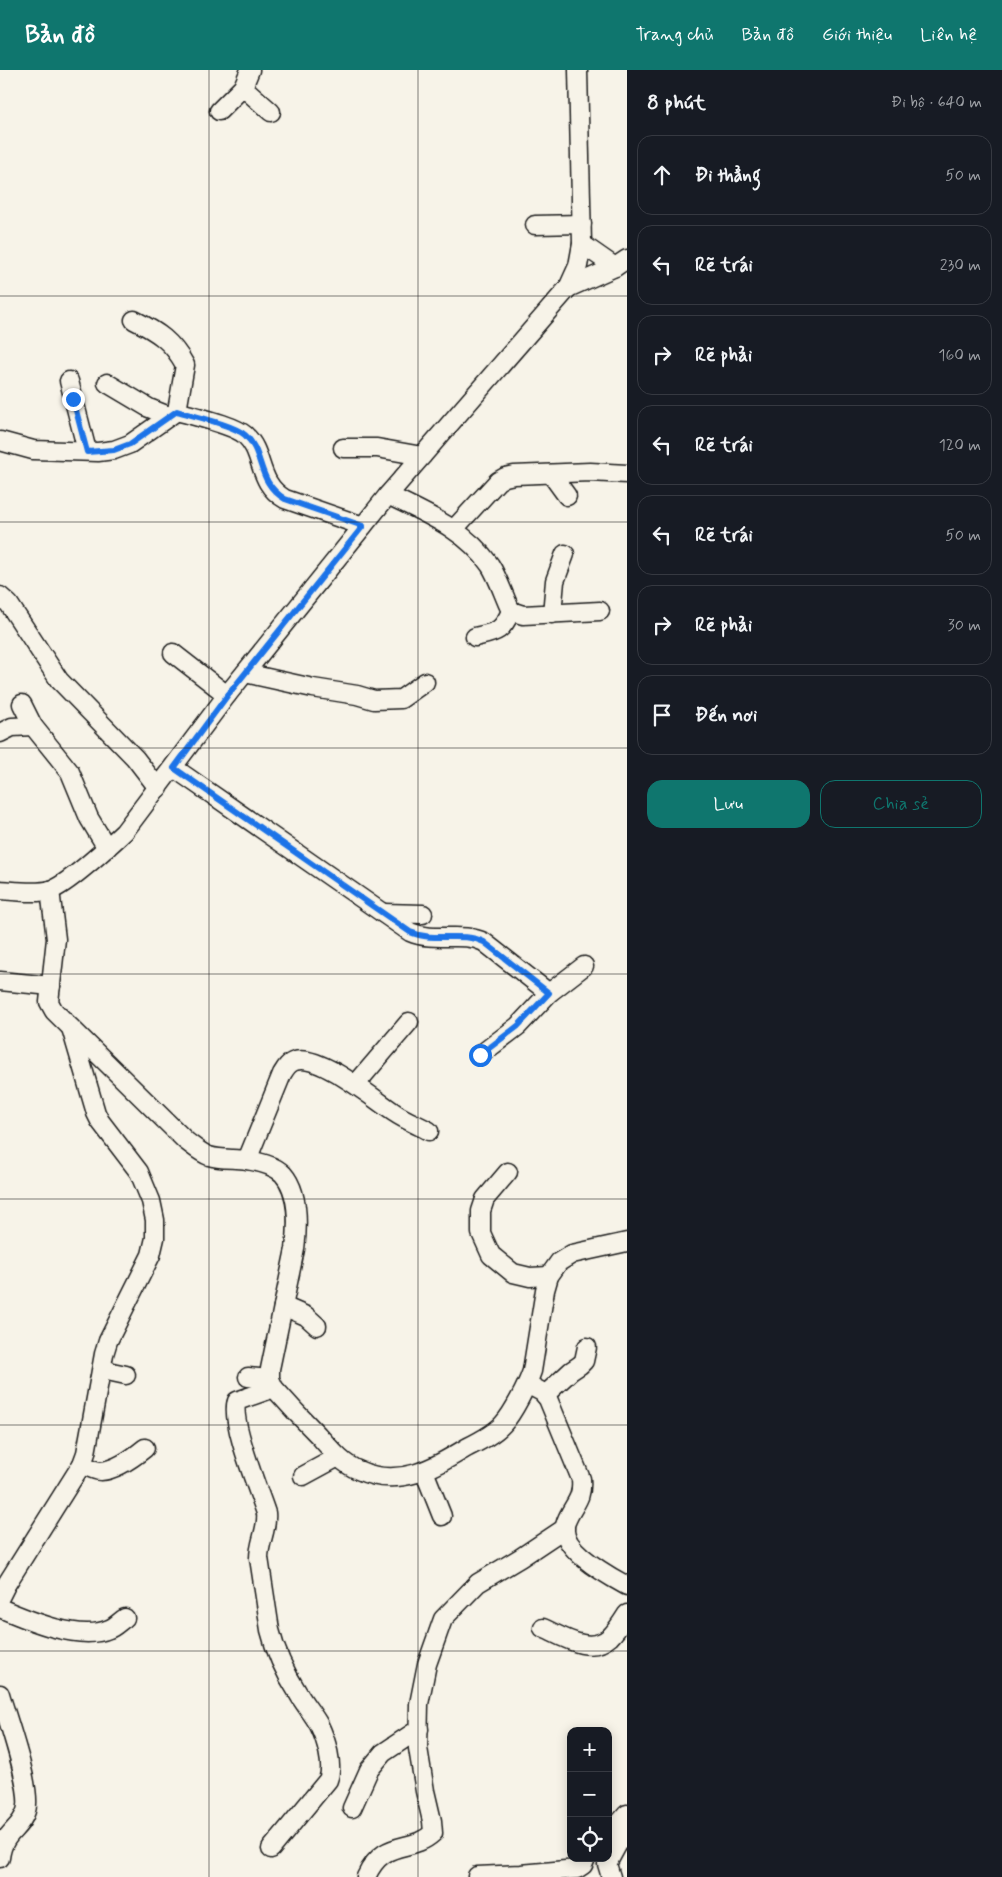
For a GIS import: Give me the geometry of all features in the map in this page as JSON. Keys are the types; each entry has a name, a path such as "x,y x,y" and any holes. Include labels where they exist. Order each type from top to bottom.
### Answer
{"street":[{"path":"219,111 243,87 250,70"},
{"path":"0,890 50,890 60,885 124,832 245,673 388,495 568,288 578,266 582,244 578,70"},
{"path":"243,87 271,112"},
{"path":"535,225 582,224"},
{"path":"582,244 621,263"},
{"path":"568,288 621,263"},
{"path":"0,441 34,450 87,452 114,450 130,444 173,413 186,365 171,344 159,333 134,320"},
{"path":"69,382 87,452"},
{"path":"107,382 149,408 235,429 245,435 252,445 274,493 285,499 363,526"},
{"path":"343,448 377,448 422,456"},
{"path":"454,529 498,481 505,477 590,472 627,474"},
{"path":"551,474 567,496"},
{"path":"388,495 454,529 474,546 490,566 511,611 523,615 600,611"},
{"path":"552,614 555,581 565,554"},
{"path":"0,596 9,604 59,680 136,758 158,788"},
{"path":"475,637 494,632 505,626 511,611"},
{"path":"172,653 227,696"},
{"path":"245,673 374,700 401,699 425,682"},
{"path":"22,704 34,726 70,772 89,818 107,848"},
{"path":"0,733 12,727 34,726"},
{"path":"174,768 410,932 422,937 475,938 484,942 549,993"},
{"path":"50,890 56,939 50,1002 54,1011 186,1141 208,1156 268,1164 282,1173 291,1187 295,1203 297,1236 270,1369 272,1384"},
{"path":"383,913 423,914"},
{"path":"480,1055 518,1026 549,993 584,966"},
{"path":"0,981 51,986"},
{"path":"356,1084 409,1022"},
{"path":"0,1597 82,1464 86,1453 108,1341 151,1255 155,1238 155,1220 151,1201 139,1172 100,1121 71,1027"},
{"path":"247,1160 282,1074 287,1066 295,1061 304,1060 317,1064 356,1084 397,1114 429,1131"},
{"path":"508,1172 485,1198 481,1211 481,1233 491,1255 513,1273 530,1276 549,1276"},
{"path":"248,1377 272,1384 342,1461 358,1470 377,1476 396,1478 424,1471 494,1432 504,1424 527,1384 532,1371 545,1290 549,1276 558,1262 627,1230"},
{"path":"584,1250 627,1242"},
{"path":"283,1306 306,1316 317,1326"},
{"path":"545,1395 584,1361 587,1346"},
{"path":"102,1367 112,1372 126,1375"},
{"path":"271,1849 328,1780 331,1773 331,1765 318,1725 294,1686 270,1630 259,1558 259,1549 267,1521 266,1512 246,1458 235,1410 237,1401 272,1384"},
{"path":"527,1384 542,1392 548,1399 581,1479 580,1498 566,1521 566,1536 569,1542 592,1565 627,1586"},
{"path":"82,1464 101,1471 132,1458 145,1448"},
{"path":"303,1476 338,1457"},
{"path":"424,1471 442,1516"},
{"path":"366,1877 372,1865 391,1848 426,1839 433,1833 418,1748 420,1704 427,1664 443,1619 478,1583 565,1528"},
{"path":"0,1608 28,1620 67,1631 86,1633 109,1629 125,1618"},
{"path":"542,1628 574,1642 592,1646 610,1637 627,1614"},
{"path":"0,1694 6,1743 25,1778 28,1804 26,1813 21,1821 2,1844 0,1858"},
{"path":"352,1808 369,1770 383,1753 419,1729"},
{"path":"612,1834 627,1825"},
{"path":"612,1877 607,1864 627,1825"},
{"path":"545,1860 567,1858"},
{"path":"476,1876 577,1869 584,1865 585,1862"}],"route":[{"path":"73,399 87,452 114,450 130,444 177,411 235,429 245,435 252,445 274,493 285,499 363,526 227,696 174,768 410,932 422,937 475,938 484,942 549,993 518,1026 480,1055"}]}
